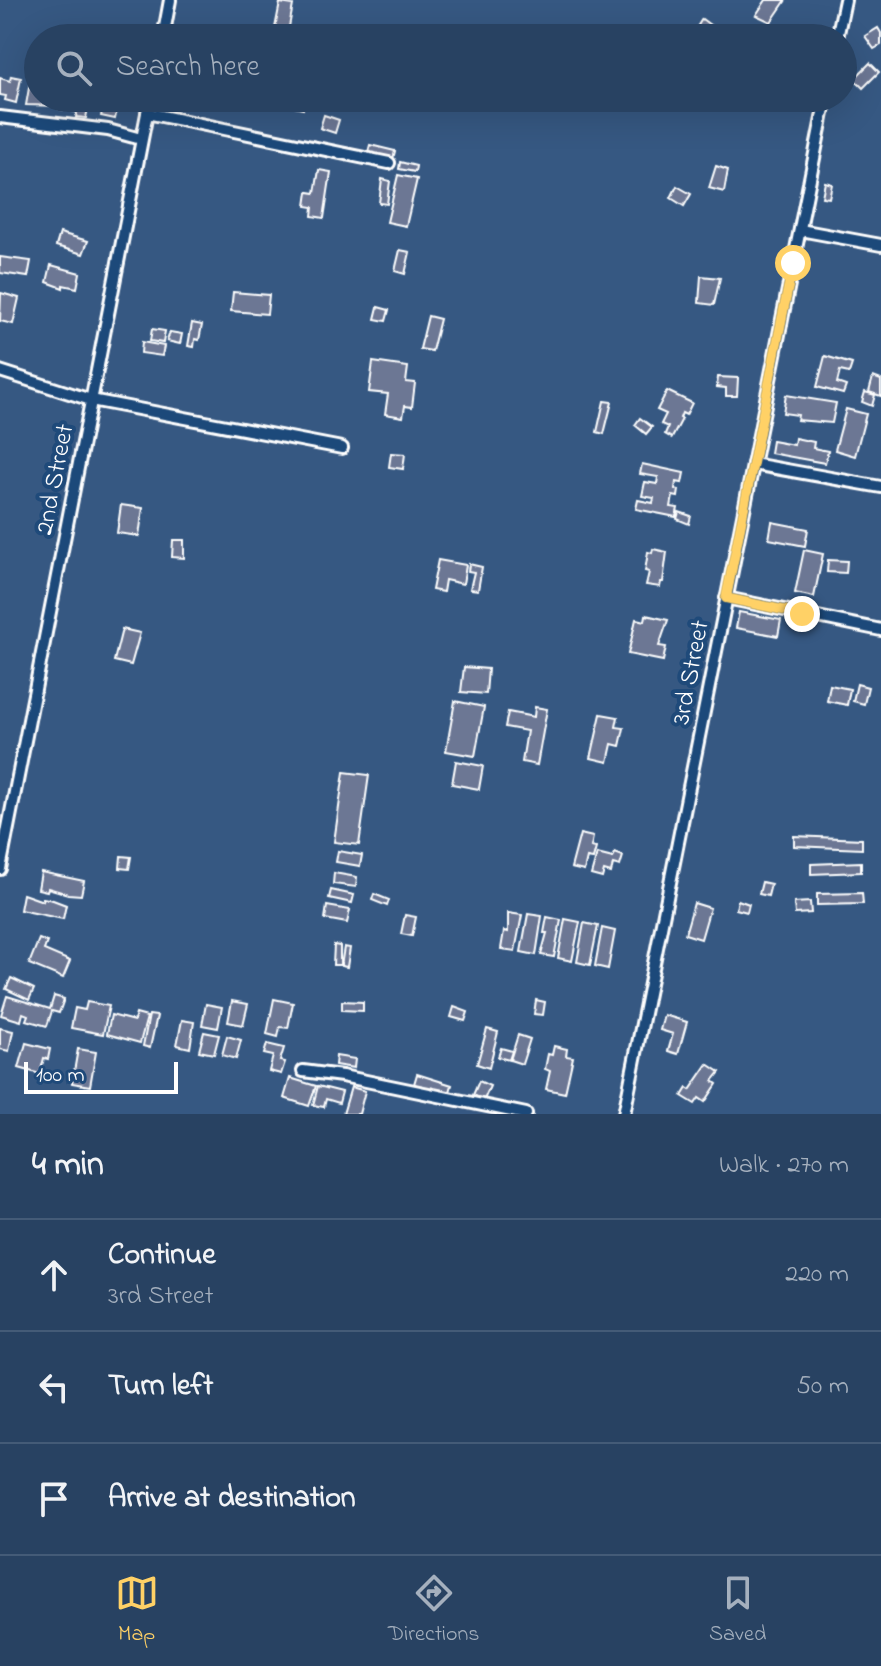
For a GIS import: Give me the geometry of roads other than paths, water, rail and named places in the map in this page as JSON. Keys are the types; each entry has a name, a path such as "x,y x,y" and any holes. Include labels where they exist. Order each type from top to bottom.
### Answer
{"street":[{"path":"166,24 170,0"},
{"path":"840,24 845,0"},
{"name":"3rd Street","path":"624,1114 823,112"},
{"path":"147,113 389,163"},
{"name":"2nd Street","path":"0,869 147,113"},
{"path":"0,117 108,130 141,139"},
{"path":"800,230 881,245"},
{"path":"0,371 91,400 342,448"},
{"path":"753,464 881,487"},
{"path":"726,598 881,630"},
{"path":"303,1071 342,1076 526,1114"}]}
